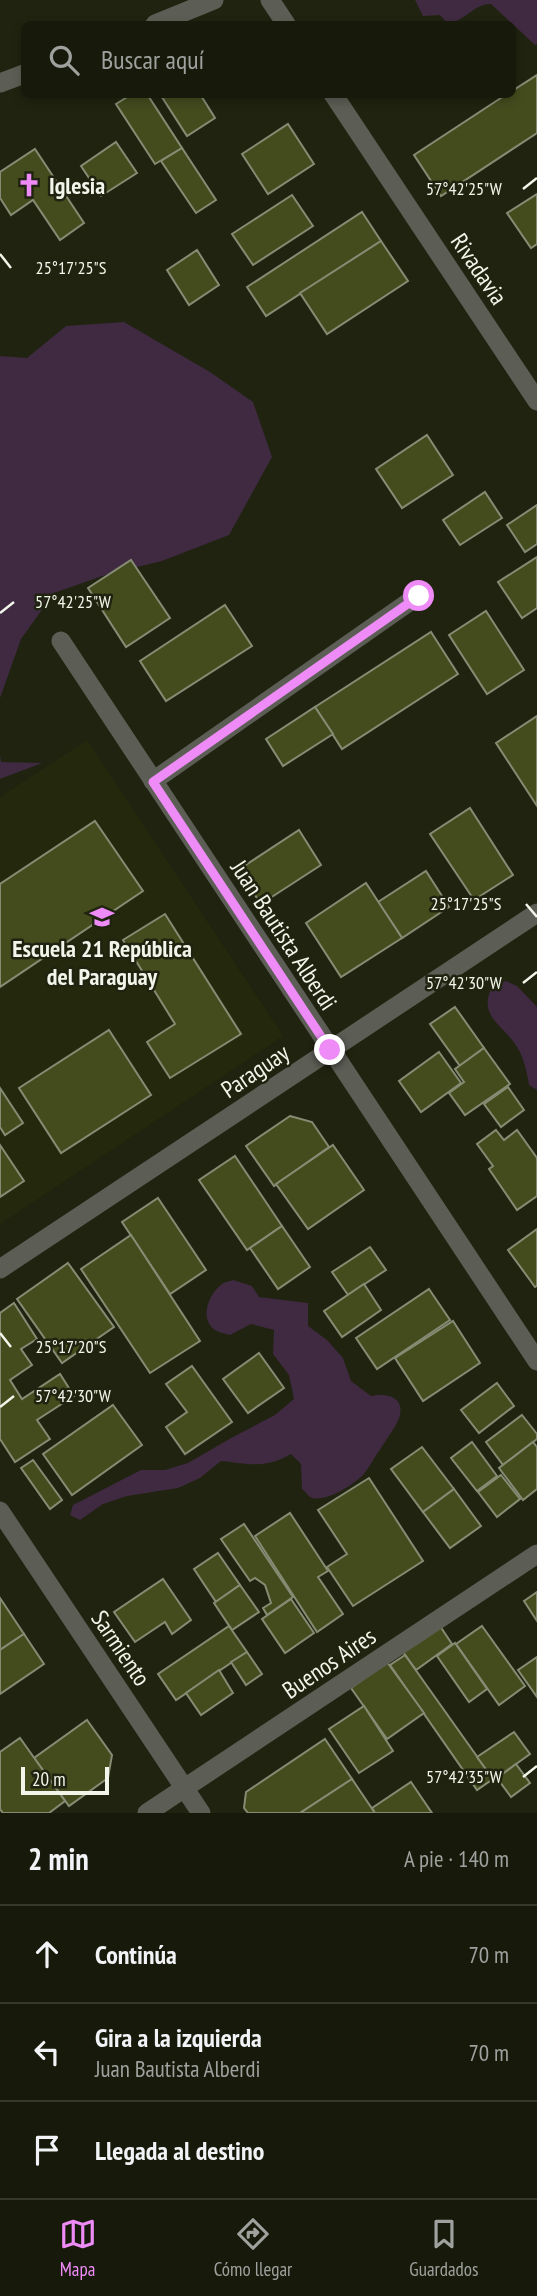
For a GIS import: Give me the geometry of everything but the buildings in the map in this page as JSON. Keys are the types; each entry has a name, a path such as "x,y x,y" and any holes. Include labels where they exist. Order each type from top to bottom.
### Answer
{"street":[{"path":"162,21 214,0"},
{"path":"270,0 284,21"},
{"path":"0,83 21,75"},
{"name":"Rivadavia","path":"336,98 537,401"},
{"path":"153,782 419,596"},
{"name":"Juan Bautista Alberdi","path":"61,641 537,1361"},
{"name":"Paraguay","path":"0,1269 537,913"},
{"name":"Sarmiento","path":"0,1511 201,1813"},
{"name":"Buenos Aires","path":"147,1813 537,1555"}],"shaded area":[{"path":"415,0 537,0 537,44 516,27 516,21 509,21 491,4 480,6 455,21 445,21 440,15 423,16"},
{"path":"124,322 210,372 253,402 272,457 229,535 162,561 108,574 54,593 21,639 0,698 0,356 27,358 66,326"},
{"name":"Escuela 21 República del Paraguay","path":"87,740 283,1036 0,1224 0,797"},
{"path":"0,755 1,762 42,763 0,779"},
{"path":"506,981 517,986 537,1007 537,1090 529,1085 525,1065 517,1047 489,1012 489,996 493,985"},
{"path":"233,1280 252,1286 259,1297 308,1303 308,1326 327,1340 343,1358 351,1381 371,1396 387,1395 399,1403 400,1415 397,1423 368,1469 346,1488 330,1496 316,1498 310,1497 302,1489 301,1464 291,1454 265,1464 221,1461 200,1478 178,1488 127,1496 103,1504 80,1520 70,1515 73,1505 141,1470 165,1470 188,1463 275,1415 294,1399 289,1375 273,1354 274,1330 251,1324 230,1335 216,1331 207,1320 207,1308 214,1292 222,1284"}],"place":[{"name":"Iglesia","path":"29,185"},
{"name":"Escuela 21 República del Paraguay","path":"102,917"}],"route":[{"path":"330,1050 153,782 419,596"}]}
